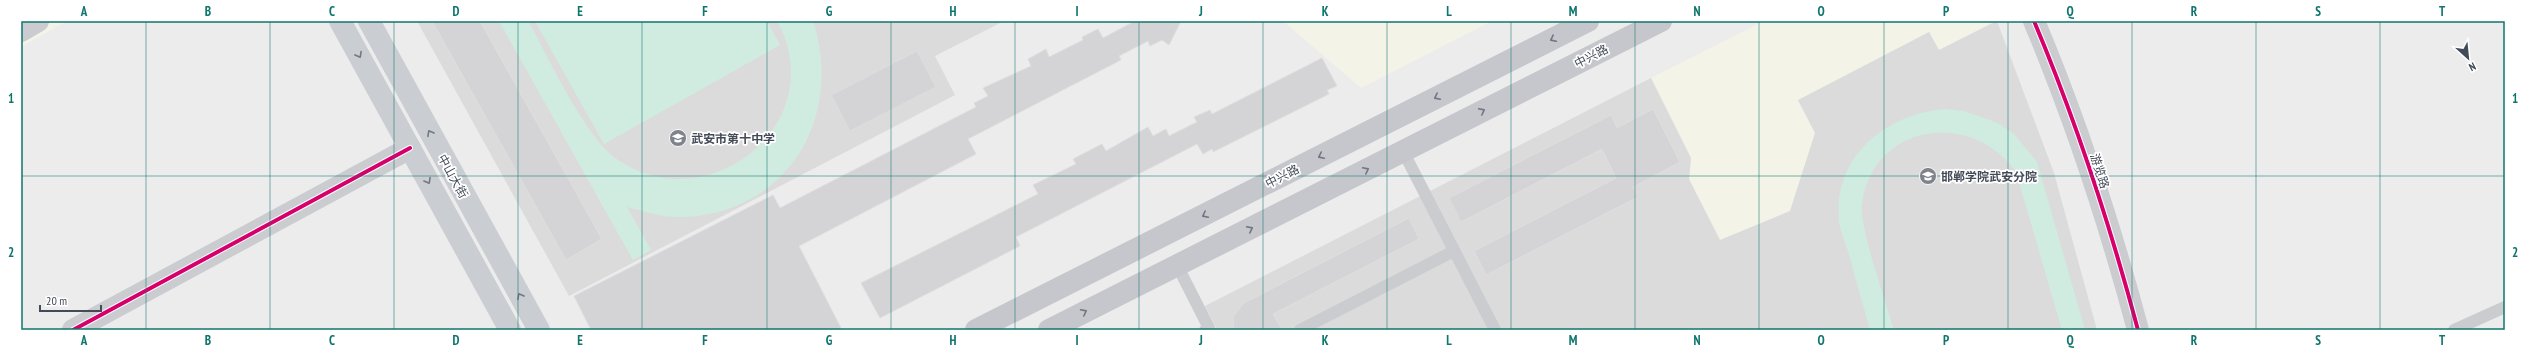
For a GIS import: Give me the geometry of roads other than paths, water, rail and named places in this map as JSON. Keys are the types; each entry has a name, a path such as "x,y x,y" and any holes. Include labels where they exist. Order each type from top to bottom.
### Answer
{"main road":[{"name":"中山大街","path":"340,21 510,330"},
{"name":"中山大街","path":"368,21 539,330"},
{"name":"中兴路","path":"1049,330 1660,21"},
{"name":"中兴路","path":"976,330 1576,24"}],"street":[{"path":"21,30 38,21"},
{"name":"游览路","path":"2034,21 2063,91 2124,278 2138,330"},
{"path":"73,330 410,148"}],"lane":[{"path":"1403,151 1495,330"},
{"path":"1300,330 1454,251"},
{"path":"1177,265 1209,328 1206,330"},
{"path":"2454,330 2505,306"}],"place":[{"name":"武安市第十中学","path":"678,138"},
{"name":"邯郸学院武安分院","path":"1928,176"}]}
